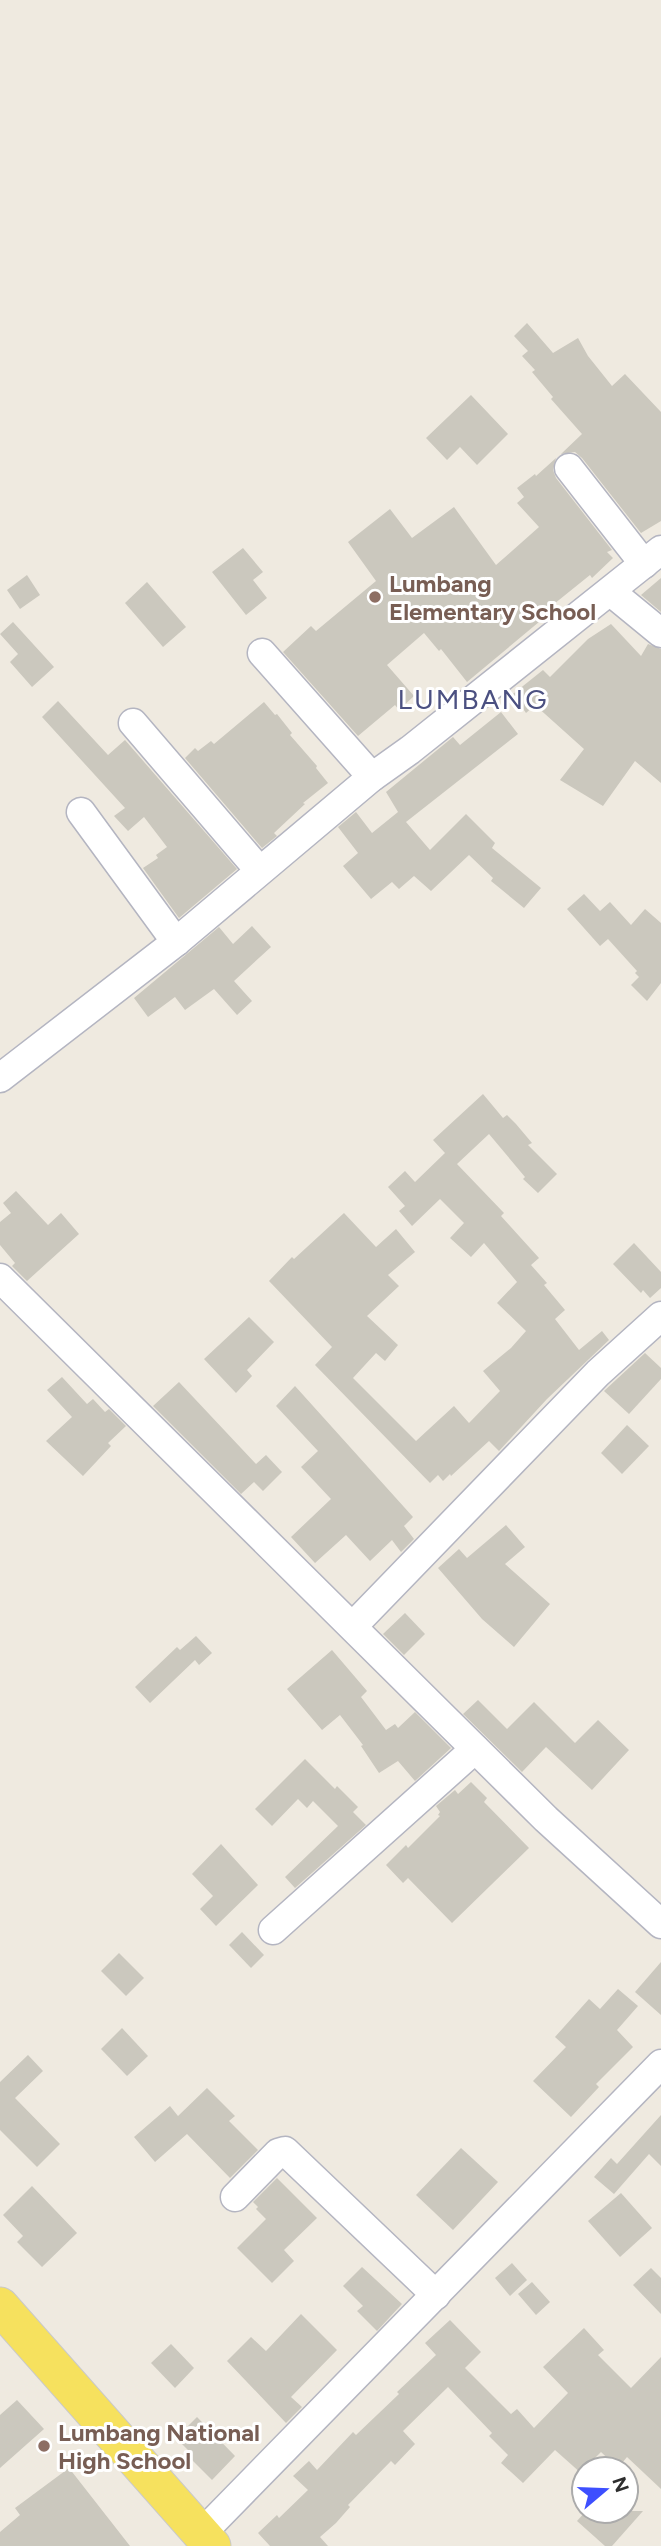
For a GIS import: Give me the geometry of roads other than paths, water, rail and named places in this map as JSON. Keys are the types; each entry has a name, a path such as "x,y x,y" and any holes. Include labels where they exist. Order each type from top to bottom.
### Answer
{"main road":[{"path":"0,2306 207,2540"}],"street":[{"path":"0,1078 176,942 372,777 410,750 652,557 569,468"},
{"path":"611,592 661,633"},
{"path":"262,653 372,777"},
{"path":"133,723 259,870"},
{"path":"81,812 176,942"},
{"path":"0,1278 545,1819 661,1924"},
{"path":"353,1626 598,1373 661,1316"},
{"path":"273,1930 475,1749"},
{"path":"207,2540 436,2295 661,2064"},
{"path":"235,2197 278,2153 285,2151 436,2295"}],"place":[{"name":"Lumbang Elementary School","path":"375,597"},
{"name":"Lumbang National High School","path":"44,2446"}],"district":[{"name":"LUMBANG","path":"473,699"}]}
